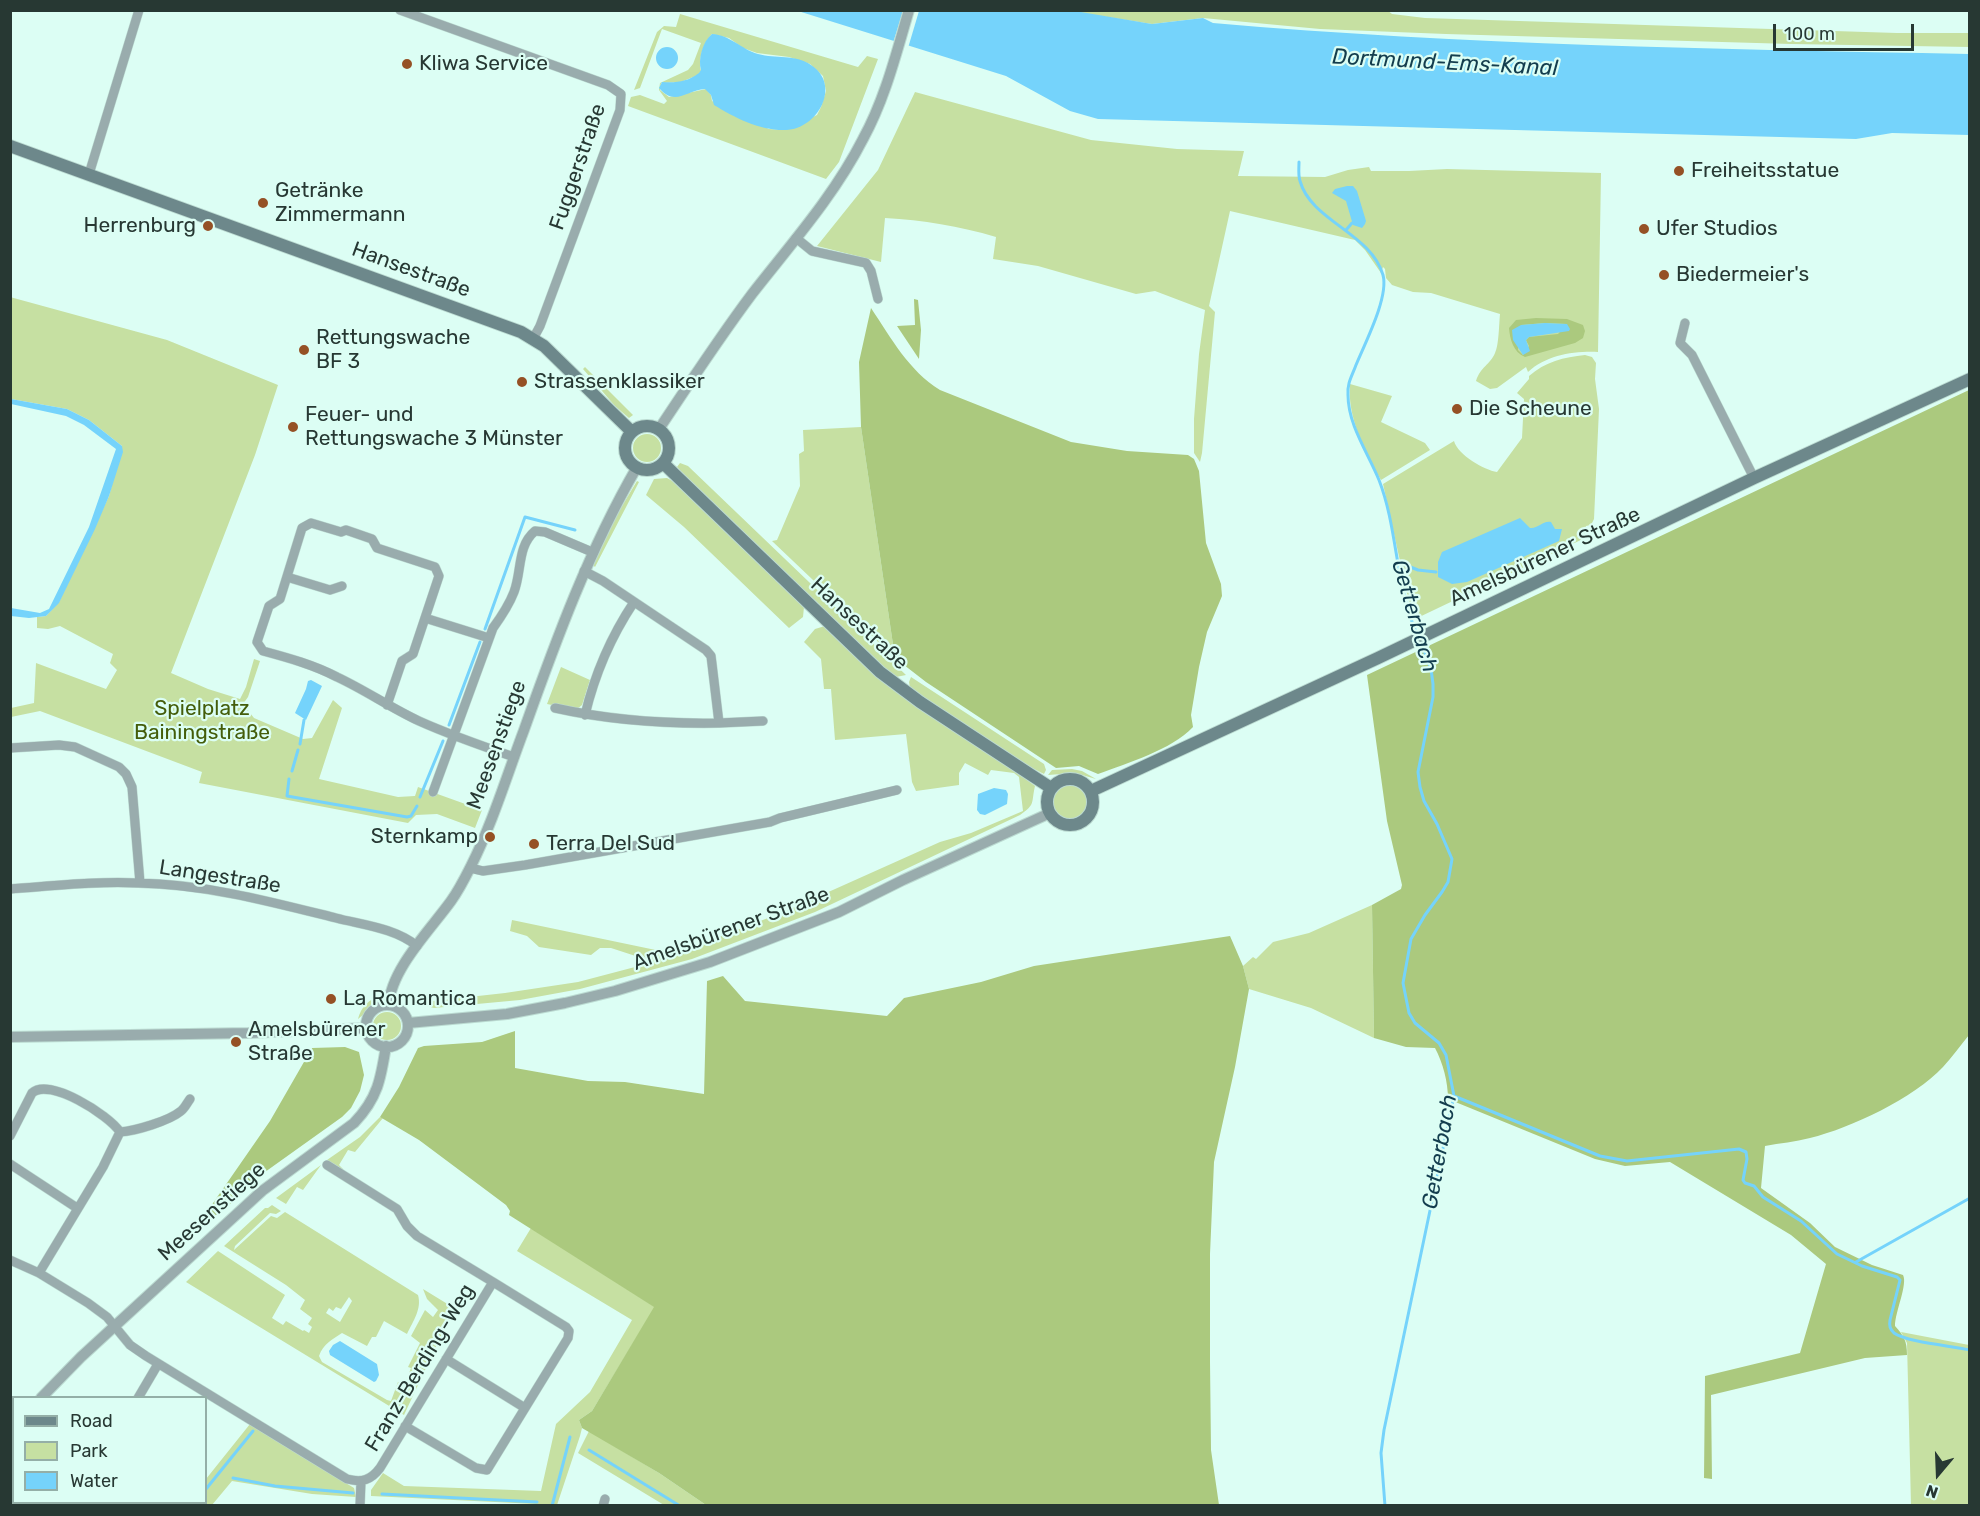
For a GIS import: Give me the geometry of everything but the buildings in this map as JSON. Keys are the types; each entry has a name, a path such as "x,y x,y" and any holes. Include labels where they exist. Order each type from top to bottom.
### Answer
{"main road":[{"name":"Hansestraße","path":"10,146 472,314 533,339 544,346 632,432"},
{"name":"Amelsbürener Straße","path":"1092,791 1754,478 1970,379"},
{"path":"647,426 659,429 669,442 669,453 663,463 652,469 637,466 631,462 626,443 632,432 647,426"},
{"name":"Hansestraße","path":"663,463 880,672 912,697 1051,788"},
{"path":"1073,778 1080,780 1092,791 1093,809 1086,819 1076,825 1064,824 1050,813 1047,800 1051,788 1057,782 1073,778"}],"street":[{"path":"89,174 139,10"},
{"name":"Fuggerstraße","path":"400,10 608,85 621,94 620,110 533,339"},
{"path":"659,429 751,296 847,170 880,102 909,10"},
{"path":"796,238 812,250 866,263 871,271 878,298"},
{"path":"1685,323 1680,343 1692,355 1754,478"},
{"name":"Meesenstiege","path":"388,1005 391,986 452,899 470,868 485,834 584,571 637,466"},
{"path":"387,705 402,661 412,654 439,576 435,567 377,548 372,538 311,523 302,528 280,599 269,606 257,642 263,651 313,666 340,678 387,705 454,736 514,757"},
{"name":"Meesenstiege","path":"433,792 489,638 514,591 527,538 535,531 545,532 592,552"},
{"path":"584,571 700,645 711,656 718,723"},
{"path":"287,577 330,590 342,586"},
{"path":"585,715 592,685 603,655 634,602"},
{"path":"425,618 489,638"},
{"path":"555,708 585,715 647,722 763,721"},
{"path":"10,748 67,745 110,762 126,774 132,787 140,883"},
{"path":"470,868 483,871 525,865 770,822 897,790"},
{"name":"Amelsbürener Straße","path":"408,1023 507,1014 565,1003 710,962 839,912 1050,813"},
{"name":"Langestraße","path":"10,889 140,883 218,892 398,934 417,946"},
{"path":"382,1005 402,1011 408,1023 405,1037 399,1043 386,1046 374,1041 367,1028 370,1014 382,1005"},
{"path":"10,1037 248,1033 367,1028"},
{"name":"Meesenstiege","path":"43,1396 81,1357 262,1191 354,1123 365,1111 378,1089 386,1046"},
{"path":"10,1136 32,1093 37,1088 71,1097 110,1121 120,1132"},
{"path":"120,1132 133,1130 173,1116 181,1111 190,1099"},
{"path":"39,1273 103,1167 120,1132"},
{"path":"10,1164 77,1208"},
{"name":"Franz-Berding-Weg","path":"327,1165 397,1209 407,1226 417,1236 493,1282 380,1468 373,1476 361,1481"},
{"path":"10,1260 39,1273 88,1303 107,1317 130,1345 159,1364 342,1476 361,1481 360,1506"},
{"path":"405,1426 484,1471 489,1467 568,1338 569,1331 493,1282"},
{"path":"446,1359 525,1408"},
{"path":"139,1396 159,1364"},
{"path":"195,1396 199,1388"}],"green space":[{"path":"1387,10 1392,14 1425,18 1897,33 1969,33 1970,47 1446,34 1320,29 1203,18 1152,24 1069,11"},
{"path":"680,14 858,67 867,56 878,59 839,162 826,179 628,106 631,97 640,95 664,104 667,101 659,90 660,83 688,70 693,64 701,43 662,29 640,88 634,90 657,32 664,26 676,27","holes":["712,34 729,38 743,48 757,53 789,57 810,64 823,76 826,91 817,115 785,130 769,129 712,101 706,89 669,97 660,90 661,83 681,82 698,75 701,71 702,51"]},
{"path":"915,92 1091,140 1177,149 1244,151 1238,176 1325,177 1369,167 1371,171 1447,169 1601,173 1598,352 1570,353 1552,358 1528,372 1526,367 1497,388 1490,389 1476,381 1496,349 1500,314 1431,293 1413,292 1392,285 1386,278 1385,269 1383,267 1381,273 1355,240 1230,211 1209,306 1215,312 1200,462 1194,453 1194,419 1205,310 1155,291 1136,294 1038,266 993,259 996,237 941,224 885,218 881,262 817,246 878,170"},
{"name":"Spielplatz Bainingstraße","path":"10,297 167,340 278,385 255,455 171,673 208,689 240,699 254,659 260,661 248,697 243,704 254,718 303,739 312,738 333,700 342,708 319,779 398,797 415,796 418,787 482,810 475,828 437,814 416,815 408,823 199,783 202,772 40,711 11,717 11,708 34,703 36,663 106,689 117,670 110,663 113,654 60,626 48,629 37,628 37,617 46,616 59,602 109,496 122,446 89,420 67,409 11,399"},
{"path":"914,299 918,300 921,330 919,359 897,326 915,325"},
{"path":"871,308 910,364 940,390 1071,442 1127,451 1188,455 1194,459 1199,471 1206,543 1221,584 1222,596 1207,632 1199,667 1191,715 1193,727 1184,735 1148,755 1098,774 1079,766 1056,768 926,682 895,658 861,427 859,362"},
{"path":"1567,319 1583,325 1585,331 1583,338 1575,343 1525,357 1515,349 1510,336 1509,328 1516,320","holes":["1567,324 1558,334 1529,337 1526,340 1529,346 1523,355 1518,350 1521,325"]},
{"path":"1585,355 1592,357 1596,363 1595,379 1599,409 1594,519 1591,525 1586,526 1585,538 1413,620 1383,484 1454,441 1456,446 1472,461 1497,472 1522,438 1524,399 1517,393 1529,376 1555,361"},
{"path":"585,367 633,415 629,418 615,406 583,369"},
{"path":"1350,384 1392,396 1381,422 1425,443 1430,450 1381,480 1358,434 1351,409"},
{"path":"1969,390 1969,1035 1931,1079 1881,1110 1826,1133 1765,1146 1761,1188 1810,1223 1835,1247 1872,1265 1903,1275 1904,1285 1895,1326 1904,1339 1907,1355 1865,1358 1711,1395 1712,1479 1704,1478 1705,1376 1800,1353 1826,1264 1791,1235 1670,1162 1625,1166 1595,1159 1448,1099 1445,1073 1435,1048 1406,1047 1374,1038 1372,905 1401,889 1402,885 1387,821 1367,675"},
{"path":"861,427 895,658 772,541 777,540 800,486 799,454 804,451 803,430"},
{"path":"647,434 657,438 661,448 657,458 647,462 637,458 633,448 637,438"},
{"path":"680,463 688,466 906,675 896,677 883,667 684,475 677,467"},
{"path":"667,478 676,483 804,607 803,617 789,628 684,527 646,495 654,479"},
{"path":"637,481 639,482 595,567 593,565 619,511"},
{"path":"825,626 1035,786 1029,808 1020,815 815,912 692,959 580,989 520,1000 434,1008 415,1003 578,982 654,962 611,948 600,948 591,955 539,947 527,936 510,931 512,920 670,953 786,911 940,842 971,833 1023,811 1019,777 1014,773 991,770 988,775 965,763 959,773 959,785 916,791 912,782 906,734 835,740 831,689 824,689 821,659 804,642 815,629"},
{"path":"561,667 590,680 582,705 576,710 547,704"},
{"path":"911,677 1044,764 1046,770 1044,774 1026,765 910,688"},
{"path":"1052,770 1082,771 1096,779 1075,773 1048,775"},
{"path":"1071,783 1083,789 1089,801 1083,813 1071,819 1059,813 1053,801 1059,789"},
{"path":"1372,905 1374,1038 1311,1008 1249,989 1243,966 1253,957 1256,959 1273,942 1309,933"},
{"path":"1230,936 1243,966 1249,989 1214,1162 1210,1254 1211,1450 1219,1505 706,1505 659,1473 582,1428 579,1420 592,1411 654,1307 509,1215 510,1211 506,1205 419,1140 380,1117 399,1087 418,1048 482,1042 515,1031 515,1068 588,1081 625,1082 704,1094 707,981 723,976 745,1001 887,1016 904,998 981,982 1034,966"},
{"path":"380,996 376,1004 358,1019 366,1004"},
{"path":"387,1012 397,1016 401,1026 397,1036 387,1040 377,1036 373,1026 377,1016"},
{"path":"345,1047 359,1052 364,1075 360,1091 351,1108 342,1117 265,1172 219,1214 202,1219 270,1121 312,1048"},
{"path":"380,1117 383,1118 355,1152 348,1150 339,1165 344,1170 327,1160 360,1137"},
{"path":"321,1165 303,1190 297,1187 286,1204 276,1198"},
{"path":"272,1205 281,1211 276,1214 270,1213 235,1246 234,1250 271,1216 277,1218 285,1212 418,1295 418,1310 407,1334 384,1321 376,1337 372,1337 367,1346 342,1333 326,1345 319,1356 322,1362 387,1400 391,1401 398,1382 405,1384 411,1368 408,1367 420,1343 411,1336 425,1310 433,1317 438,1310 427,1299 423,1289 454,1308 404,1415 186,1282 218,1251 285,1295 272,1318 283,1325 286,1321 309,1333 312,1327 308,1324 312,1318 300,1309 305,1300 286,1285 224,1246 265,1208","holes":["349,1297 352,1301 340,1322 326,1313 329,1308 333,1311 336,1307 341,1309"]},
{"path":"531,1228 655,1307 592,1411 579,1420 582,1428 580,1436 557,1505 371,1496 371,1490 383,1473 404,1486 541,1491 556,1424 590,1392 632,1320 517,1251"},
{"path":"1901,1332 1969,1345 1969,1505 1911,1505 1907,1343"},
{"path":"250,1424 354,1488 356,1497 312,1494 232,1481 212,1505 183,1506 185,1504 207,1504 207,1478"},
{"path":"589,1431 659,1473 706,1505 664,1505 578,1453"}],"water":[{"name":"Dortmund-Ems-Kanal","path":"1069,10 1152,24 1203,18 1213,23 1496,41 1685,48 1969,54 1969,135 1892,133 1856,139 1098,119 1070,111 1006,76 798,11"},
{"path":"712,34 724,37 758,54 798,59 811,65 820,73 825,83 822,105 816,114 798,128 777,130 748,123 722,110 714,105 711,95 705,89 676,97 665,94 659,88 662,82 681,81 699,73 702,51"},
{"path":"663,47 671,47 678,54 678,62 671,69 663,69 656,62 656,54"},
{"path":"1353,186 1357,191 1366,221 1362,228 1353,225 1346,201 1332,193 1335,189"},
{"path":"1567,324 1570,329 1529,337 1526,340 1530,351 1523,355 1513,340 1512,330 1521,325"},
{"path":"11,399 67,409 89,420 122,446 123,452 109,496 95,529 59,603 46,616 29,618 11,616 11,608 40,613 49,609 89,527 116,449 84,425 66,416 11,404"},
{"path":"1520,518 1530,528 1551,522 1555,529 1562,529 1559,541 1467,582 1452,584 1438,577 1438,562 1442,552"},
{"path":"311,680 322,686 306,720 295,713 308,681"},
{"path":"994,788 1006,790 1007,804 985,815 980,814 977,810 978,794"},
{"path":"340,1341 377,1364 379,1375 376,1381 374,1382 330,1355 329,1351 333,1345"}],"pier":[{"path":"903,11 919,11 908,48 893,43"}],"waterway":[{"name":"Getterbach","path":"1299,162 1299,179 1306,195 1316,207 1367,248 1383,275 1383,295 1349,383 1349,406 1355,428 1379,480 1385,499 1404,597 1417,634"},
{"path":"1346,230 1352,223"},
{"path":"485,629 525,517 575,530"},
{"path":"1398,562 1418,570 1436,572"},
{"name":"Getterbach","path":"1385,1506 1381,1453 1384,1430 1454,1096 1446,1055 1439,1043 1415,1023 1409,1013 1403,983 1411,939 1448,882 1452,859 1424,801 1420,787 1418,772 1433,697 1431,669 1420,640"},
{"path":"449,725 480,642"},
{"path":"300,744 304,720"},
{"path":"420,797 443,741"},
{"path":"292,771 298,750"},
{"path":"289,779 287,796 407,817 411,816 417,806"},
{"path":"1454,1096 1600,1156 1627,1161 1739,1149 1746,1152 1743,1180 1745,1183 1754,1186 1763,1197 1801,1221 1837,1254 1900,1280 1890,1322 1894,1333 1919,1341 1970,1350"},
{"path":"1856,1262 1970,1198"},
{"path":"207,1488 253,1431"},
{"path":"552,1506 570,1437"},
{"path":"589,1450 680,1506"},
{"path":"233,1478 275,1486 353,1493"},
{"path":"382,1494 537,1502"}],"place":[{"name":"Kliwa Service","path":"407,64"},
{"name":"Freiheitsstatue","path":"1679,171"},
{"name":"Getränke Zimmermann","path":"263,203"},
{"name":"Herrenburg","path":"208,226"},
{"name":"Ufer Studios","path":"1644,229"},
{"name":"Biedermeier's","path":"1664,275"},
{"name":"Rettungswache BF 3","path":"304,350"},
{"name":"Strassenklassiker","path":"522,382"},
{"name":"Die Scheune","path":"1457,409"},
{"name":"Feuer- und Rettungswache 3 Münster","path":"293,427"},
{"name":"Sternkamp","path":"490,837"},
{"name":"Terra Del Sud","path":"534,844"},
{"name":"La Romantica","path":"331,999"},
{"name":"Amelsbürener Straße","path":"236,1042"}]}
